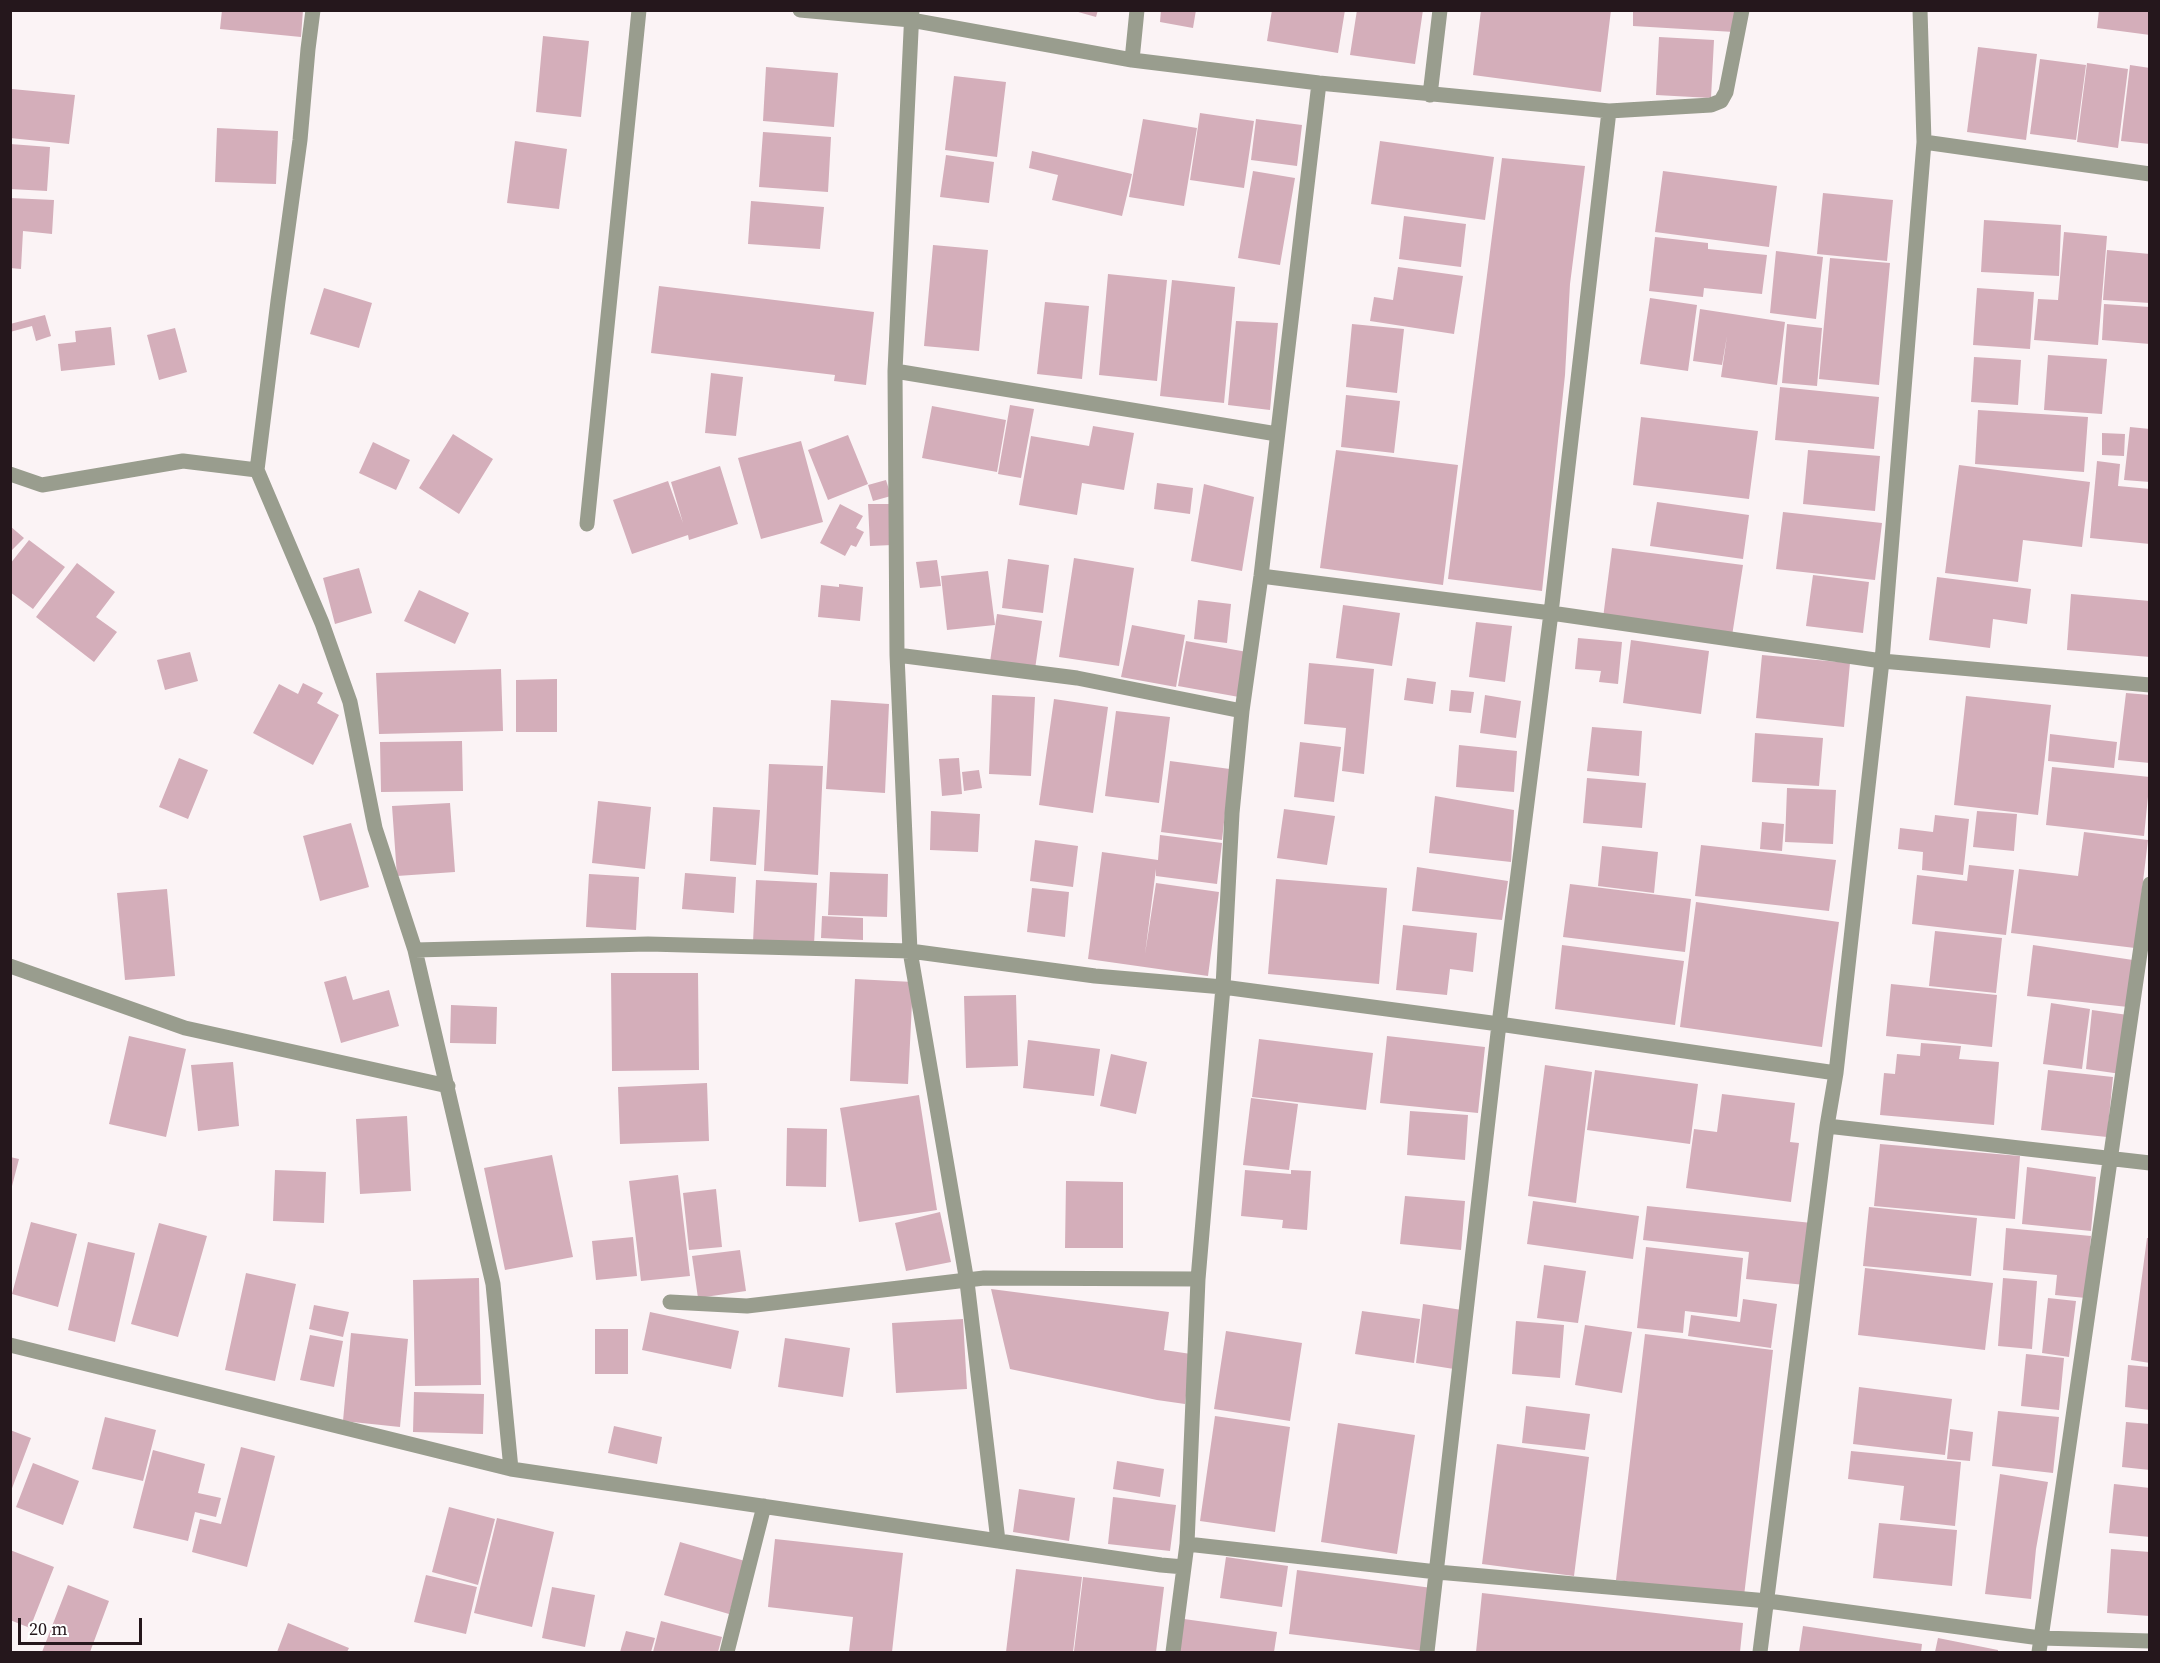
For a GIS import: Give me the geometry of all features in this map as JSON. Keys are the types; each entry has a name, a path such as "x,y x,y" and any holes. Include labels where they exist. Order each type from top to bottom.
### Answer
{"street":[{"path":"313,10 300,140 257,471 322,623 350,702 375,828 416,950 493,1284 511,1468"},
{"path":"587,524 639,10"},
{"path":"800,10 911,15 1132,60 1430,95 1609,111 1711,105 1721,101 1726,92 1742,10"},
{"path":"1132,60 1137,10"},
{"path":"1430,95 1440,10"},
{"path":"1760,1653 1827,1126 1836,1074 1882,661 1924,142 1920,10"},
{"path":"911,15 895,370 897,655 910,951 967,1282 998,1541"},
{"path":"1173,1653 1187,1544 1198,1279 1222,987 1232,813 1242,711 1261,576 1319,83"},
{"path":"1427,1653 1499,1024 1551,614 1609,111"},
{"path":"1924,142 2150,174"},
{"path":"895,370 1277,434"},
{"path":"10,474 42,484 183,461 257,471"},
{"path":"1261,576 1882,661 2150,685"},
{"path":"897,655 1077,678 1242,711"},
{"path":"2040,1645 2150,884"},
{"path":"416,950 648,944 910,951 1095,976 1222,987 1499,1024 1836,1074"},
{"path":"10,966 184,1028 448,1086"},
{"path":"1827,1126 2150,1163"},
{"path":"670,1302 747,1306 967,1282 984,1278 1198,1279"},
{"path":"10,1345 511,1468 1184,1567"},
{"path":"727,1653 764,1506"},
{"path":"1187,1544 1437,1572 1768,1601 2040,1645 2150,1641"}],"building":[{"path":"222,10 303,10 301,37 220,29"},
{"path":"1071,10 1098,10 1096,17"},
{"path":"1161,10 1196,10 1193,28 1160,22"},
{"path":"1272,10 1345,10 1338,53 1267,41"},
{"path":"1357,10 1423,10 1415,64 1350,55"},
{"path":"1481,10 1611,10 1601,92 1473,75"},
{"path":"1633,10 1736,10 1734,32 1633,26"},
{"path":"2099,10 2150,10 2150,35 2097,28"},
{"path":"543,36 589,41 581,117 536,112"},
{"path":"1659,37 1714,40 1711,98 1656,95"},
{"path":"1978,47 2037,54 2026,140 1967,132"},
{"path":"2040,59 2086,65 2076,140 2030,134"},
{"path":"2087,63 2128,69 2118,148 2077,142"},
{"path":"2130,65 2150,68 2150,144 2121,141"},
{"path":"766,67 838,73 834,127 763,121"},
{"path":"954,76 1006,82 997,157 945,150"},
{"path":"12,89 75,95 69,144 10,138"},
{"path":"1200,113 1254,121 1244,188 1190,180"},
{"path":"1143,119 1197,128 1184,206 1129,197"},
{"path":"1256,119 1302,125 1297,166 1251,160"},
{"path":"217,128 278,131 276,184 215,182"},
{"path":"763,132 831,137 828,192 759,187"},
{"path":"515,141 567,149 559,209 507,203"},
{"path":"1380,141 1494,157 1485,220 1371,204"},
{"path":"10,144 50,147 47,191 10,189"},
{"path":"1032,151 1132,174 1122,216 1052,200 1058,175 1029,168"},
{"path":"946,155 994,162 989,203 940,197"},
{"path":"1502,158 1585,166 1570,284 1565,375 1542,591 1448,579"},
{"path":"1253,171 1295,178 1280,265 1238,258"},
{"path":"1663,171 1777,186 1769,247 1655,232"},
{"path":"1823,193 1893,200 1887,261 1817,254"},
{"path":"10,198 54,200 52,234 23,231 21,269 10,268"},
{"path":"751,201 824,207 820,249 748,244"},
{"path":"1404,216 1466,224 1461,267 1399,259"},
{"path":"1984,220 2061,225 2059,276 1981,272"},
{"path":"2064,232 2107,236 2098,345 2034,340 2038,299 2058,300"},
{"path":"1655,237 1708,243 1708,249 1767,255 1762,294 1704,288 1703,297 1649,291"},
{"path":"933,245 988,250 979,351 924,346"},
{"path":"2107,250 2150,254 2150,303 2103,300"},
{"path":"1776,251 1823,257 1816,319 1770,313"},
{"path":"1830,258 1890,263 1879,385 1819,379"},
{"path":"1398,267 1463,276 1454,334 1370,321 1374,297 1393,300"},
{"path":"1108,274 1167,280 1157,381 1099,375"},
{"path":"1172,280 1235,287 1224,403 1160,396"},
{"path":"659,286 874,312 866,385 834,381 835,375 651,353"},
{"path":"324,288 372,303 359,348 310,334"},
{"path":"1977,288 2034,292 2030,349 1973,345"},
{"path":"1650,298 1697,305 1688,371 1640,364"},
{"path":"1045,302 1089,306 1082,379 1037,374"},
{"path":"2104,304 2150,307 2150,344 2102,340"},
{"path":"1700,309 1785,322 1777,385 1721,377 1727,336 1722,365 1693,361"},
{"path":"45,315 51,336 36,341 32,326 10,332 10,324"},
{"path":"1236,321 1278,323 1270,410 1228,405"},
{"path":"1352,324 1404,329 1397,393 1346,387"},
{"path":"1787,324 1822,328 1817,386 1782,383"},
{"path":"111,327 115,365 61,371 58,344 76,342 75,331"},
{"path":"175,328 187,372 159,380 147,335"},
{"path":"2048,355 2107,359 2102,414 2044,410"},
{"path":"1974,357 2021,360 2018,405 1971,402"},
{"path":"711,373 743,377 736,436 705,433"},
{"path":"1780,387 1879,397 1874,449 1775,440"},
{"path":"1346,395 1400,401 1394,453 1341,447"},
{"path":"1010,405 1034,409 1021,478 998,474"},
{"path":"932,406 1006,420 997,472 922,458"},
{"path":"1978,410 2088,417 2084,472 1975,464"},
{"path":"1641,417 1758,431 1749,499 1633,485"},
{"path":"1093,426 1134,433 1124,490 1082,483 1077,515 1019,505 1031,436 1089,446"},
{"path":"2130,427 2150,429 2150,482 2124,480"},
{"path":"2102,433 2125,434 2124,456 2102,455"},
{"path":"453,434 493,459 459,514 419,488"},
{"path":"848,435 868,484 828,500 808,450"},
{"path":"801,441 823,522 761,539 738,458"},
{"path":"373,442 410,460 396,490 359,473"},
{"path":"1336,450 1458,465 1443,585 1320,568"},
{"path":"1808,450 1880,456 1875,511 1803,504"},
{"path":"2097,461 2120,464 2118,486 2150,489 2150,544 2090,538"},
{"path":"1959,465 2090,482 2082,547 2023,540 2018,582 1945,573"},
{"path":"720,466 738,524 689,540 688,535 632,554 613,500 668,481 683,523 671,482"},
{"path":"886,480 891,496 873,501 868,485"},
{"path":"1157,483 1193,488 1190,514 1154,509"},
{"path":"1204,484 1254,497 1242,571 1191,561"},
{"path":"1657,502 1749,515 1743,559 1650,546"},
{"path":"840,504 863,516 856,528 864,532 856,547 851,545 845,556 820,543"},
{"path":"868,504 890,504 892,545 870,546"},
{"path":"1783,512 1882,523 1875,580 1776,569"},
{"path":"10,526 24,538 10,552"},
{"path":"29,540 65,567 33,609 10,592 10,564"},
{"path":"1612,548 1743,565 1732,636 1603,618"},
{"path":"1074,558 1134,568 1119,666 1059,657"},
{"path":"1008,559 1049,565 1043,613 1002,608"},
{"path":"937,560 941,586 920,588 916,562"},
{"path":"77,563 115,592 96,617 117,632 94,662 36,617"},
{"path":"359,568 372,613 335,624 323,578"},
{"path":"988,571 995,625 947,630 941,576"},
{"path":"1813,575 1869,582 1863,633 1806,626"},
{"path":"1937,577 2031,589 2027,624 1993,619 1990,648 1929,640"},
{"path":"839,584 863,587 860,621 818,617 821,585 839,587"},
{"path":"419,590 469,613 455,644 404,621"},
{"path":"2071,594 2150,601 2150,657 2067,650"},
{"path":"1198,600 1231,604 1227,643 1194,639"},
{"path":"1343,605 1400,613 1392,666 1336,658"},
{"path":"997,614 1042,621 1035,669 990,662"},
{"path":"1476,622 1512,626 1505,682 1469,677"},
{"path":"1132,625 1185,635 1176,687 1121,677"},
{"path":"1578,638 1622,642 1618,684 1599,682 1601,671 1575,669"},
{"path":"1631,640 1709,651 1701,714 1623,703"},
{"path":"1186,641 1247,652 1239,697 1178,686"},
{"path":"190,652 198,681 165,690 157,660"},
{"path":"1762,655 1850,663 1844,727 1756,718"},
{"path":"1309,663 1374,669 1364,774 1342,771 1346,728 1304,724"},
{"path":"501,669 503,731 379,734 376,673"},
{"path":"1407,678 1436,682 1433,704 1404,700"},
{"path":"557,679 557,732 516,732 516,680"},
{"path":"303,683 323,693 317,703 339,715 313,765 253,733 279,684 298,694"},
{"path":"1451,690 1474,692 1471,713 1449,711"},
{"path":"2126,693 2150,695 2150,763 2118,760"},
{"path":"992,695 1035,697 1031,776 989,774"},
{"path":"1485,695 1521,701 1516,738 1480,733"},
{"path":"1966,696 2051,705 2038,815 1954,805"},
{"path":"1054,699 1108,707 1093,813 1039,805"},
{"path":"831,700 889,704 885,793 826,789"},
{"path":"1116,711 1170,717 1159,803 1105,796"},
{"path":"1592,727 1642,731 1639,776 1587,771"},
{"path":"1755,733 1823,738 1819,786 1752,782"},
{"path":"2050,734 2117,742 2114,768 2048,761"},
{"path":"462,741 463,791 381,792 380,742"},
{"path":"1300,742 1341,747 1334,802 1294,797"},
{"path":"1459,745 1517,751 1514,792 1456,787"},
{"path":"179,758 208,770 188,819 159,807"},
{"path":"959,758 962,794 942,796 939,759"},
{"path":"1170,761 1230,769 1222,840 1161,832"},
{"path":"769,764 823,766 818,875 764,871"},
{"path":"2052,767 2150,777 2144,836 2046,825"},
{"path":"979,770 982,788 964,791 962,772"},
{"path":"1587,778 1646,783 1642,828 1583,823"},
{"path":"1787,788 1836,790 1833,844 1785,842"},
{"path":"1435,796 1514,810 1511,862 1429,853"},
{"path":"598,801 651,807 645,869 592,863"},
{"path":"450,803 455,872 397,876 392,806"},
{"path":"713,807 760,810 756,865 710,861"},
{"path":"1284,809 1335,816 1327,865 1277,858"},
{"path":"931,811 980,814 978,852 930,850"},
{"path":"1977,811 2017,814 2014,851 1973,847"},
{"path":"1935,815 1969,819 1963,875 1922,870 1923,852 1898,849 1900,828 1933,832"},
{"path":"1762,822 1784,824 1782,851 1760,849"},
{"path":"351,823 369,887 320,901 303,836"},
{"path":"2084,832 2148,840 2135,948 2011,933 2019,869 2078,876"},
{"path":"1160,835 1222,843 1217,884 1156,876 1156,869 1145,954 1156,883 1219,892 1208,976 1088,959 1102,852 1158,860"},
{"path":"1035,840 1078,846 1073,887 1030,881"},
{"path":"1701,845 1836,860 1829,911 1695,896"},
{"path":"1602,846 1658,852 1654,893 1598,886"},
{"path":"1969,865 2014,870 2006,935 1912,924 1917,875 1967,881"},
{"path":"1417,867 1508,881 1502,920 1412,911"},
{"path":"830,872 888,874 887,917 828,915"},
{"path":"685,873 736,877 734,913 682,909"},
{"path":"589,874 639,877 636,930 586,927"},
{"path":"1276,879 1387,888 1379,984 1268,974"},
{"path":"756,880 817,883 814,945 753,942"},
{"path":"1570,884 1691,899 1685,952 1563,937"},
{"path":"1032,888 1069,892 1065,937 1027,932"},
{"path":"167,889 175,976 125,980 117,893"},
{"path":"1696,902 1839,922 1822,1047 1680,1027"},
{"path":"822,916 863,918 863,940 821,938"},
{"path":"1403,925 1477,933 1473,972 1450,969 1447,995 1396,990"},
{"path":"1935,931 2002,938 1996,993 1929,986"},
{"path":"1562,945 1684,961 1675,1025 1555,1009"},
{"path":"2033,945 2133,960 2128,1007 2027,996"},
{"path":"611,973 698,973 699,1070 612,1071"},
{"path":"346,976 353,1000 389,990 399,1026 341,1043 324,982"},
{"path":"855,979 913,982 908,1084 850,1081"},
{"path":"1891,984 1997,995 1992,1047 1886,1036"},
{"path":"1016,995 1018,1066 966,1068 964,996"},
{"path":"2051,1003 2090,1009 2082,1069 2043,1064"},
{"path":"451,1005 497,1007 496,1044 450,1043"},
{"path":"2092,1010 2128,1015 2121,1074 2086,1069"},
{"path":"129,1036 186,1049 166,1137 109,1124"},
{"path":"1387,1036 1485,1047 1478,1113 1380,1103"},
{"path":"1259,1039 1373,1053 1366,1110 1252,1097"},
{"path":"1028,1040 1100,1049 1094,1096 1023,1088"},
{"path":"1921,1043 1961,1046 1959,1059 1999,1062 1994,1125 1880,1115 1884,1073 1895,1074 1897,1054 1920,1056"},
{"path":"1111,1054 1147,1062 1136,1114 1100,1106"},
{"path":"233,1062 239,1126 198,1131 191,1065"},
{"path":"1545,1065 1592,1072 1576,1203 1528,1196"},
{"path":"1595,1070 1698,1084 1690,1144 1587,1130"},
{"path":"2048,1070 2113,1077 2107,1137 2041,1130"},
{"path":"707,1083 709,1141 620,1144 618,1087"},
{"path":"1722,1094 1795,1103 1790,1142 1799,1143 1791,1202 1686,1188 1694,1129 1717,1132"},
{"path":"919,1095 937,1210 859,1222 840,1108"},
{"path":"1251,1098 1298,1104 1289,1170 1243,1165"},
{"path":"1410,1111 1468,1115 1465,1160 1407,1155"},
{"path":"407,1116 411,1191 360,1194 356,1119"},
{"path":"787,1128 827,1129 826,1187 786,1186"},
{"path":"1880,1144 2020,1156 2015,1219 1874,1206"},
{"path":"552,1155 573,1257 505,1270 484,1168"},
{"path":"10,1157 19,1159 11,1190 10,1190"},
{"path":"2027,1167 2096,1177 2091,1231 2022,1224"},
{"path":"275,1170 326,1172 324,1223 273,1221"},
{"path":"1245,1170 1291,1174 1291,1170 1311,1171 1307,1230 1282,1228 1283,1220 1241,1216"},
{"path":"678,1175 690,1276 641,1281 629,1181"},
{"path":"1066,1181 1123,1182 1123,1248 1065,1248"},
{"path":"716,1189 722,1247 689,1250 683,1193"},
{"path":"1405,1196 1465,1201 1461,1250 1400,1244"},
{"path":"1533,1201 1639,1216 1633,1259 1527,1244"},
{"path":"1647,1206 1812,1223 1805,1285 1746,1279 1749,1252 1643,1240"},
{"path":"1869,1207 1977,1218 1971,1276 1863,1266"},
{"path":"940,1212 951,1262 906,1271 895,1223"},
{"path":"31,1222 77,1234 58,1307 12,1294"},
{"path":"159,1223 207,1236 178,1337 131,1324"},
{"path":"2006,1228 2091,1236 2086,1298 2055,1295 2057,1275 2003,1270"},
{"path":"633,1237 637,1276 596,1280 592,1241"},
{"path":"2147,1238 2150,1238 2150,1363 2131,1360"},
{"path":"88,1242 135,1253 115,1342 68,1330"},
{"path":"1646,1247 1743,1258 1737,1317 1685,1311 1683,1333 1637,1328"},
{"path":"740,1250 746,1291 698,1298 692,1256"},
{"path":"1544,1265 1586,1271 1578,1323 1537,1318"},
{"path":"1865,1268 1993,1283 1985,1350 1858,1335"},
{"path":"246,1273 296,1284 275,1381 225,1370"},
{"path":"479,1278 481,1385 415,1386 413,1280"},
{"path":"2003,1278 2037,1281 2032,1349 1998,1346"},
{"path":"991,1289 1169,1312 1164,1350 1191,1354 1185,1404 1010,1369"},
{"path":"2048,1298 2076,1301 2069,1357 2042,1353"},
{"path":"1743,1299 1777,1304 1771,1348 1688,1336 1691,1315 1740,1322"},
{"path":"1423,1304 1462,1310 1454,1369 1416,1363"},
{"path":"314,1305 349,1312 343,1337 309,1329"},
{"path":"1362,1311 1420,1319 1414,1363 1355,1354"},
{"path":"650,1312 739,1331 731,1369 642,1350"},
{"path":"963,1319 967,1389 896,1393 892,1323"},
{"path":"1516,1321 1564,1325 1560,1378 1512,1374"},
{"path":"1585,1325 1632,1332 1622,1393 1575,1385"},
{"path":"595,1329 628,1329 628,1374 595,1374"},
{"path":"1226,1331 1302,1343 1290,1421 1214,1409"},
{"path":"351,1333 408,1339 400,1427 343,1421"},
{"path":"1645,1334 1773,1350 1744,1596 1616,1580"},
{"path":"310,1335 343,1341 334,1387 300,1380"},
{"path":"785,1338 850,1348 843,1397 778,1387"},
{"path":"2026,1354 2064,1358 2059,1410 2021,1406"},
{"path":"2128,1365 2150,1367 2150,1410 2125,1407"},
{"path":"1859,1387 1952,1399 1945,1455 1853,1444"},
{"path":"414,1392 484,1394 483,1434 413,1432"},
{"path":"1526,1406 1590,1414 1585,1450 1522,1443"},
{"path":"1998,1411 2059,1417 2053,1473 1992,1466"},
{"path":"1215,1416 1290,1427 1275,1532 1200,1521"},
{"path":"105,1417 156,1430 143,1481 92,1469"},
{"path":"2126,1422 2150,1424 2150,1470 2122,1467"},
{"path":"1338,1423 1415,1435 1397,1554 1321,1542"},
{"path":"614,1426 662,1437 657,1464 608,1453"},
{"path":"1950,1429 1973,1432 1970,1461 1947,1459"},
{"path":"10,1430 31,1438 11,1491 10,1491"},
{"path":"1497,1444 1589,1457 1574,1576 1482,1564"},
{"path":"241,1447 275,1456 247,1567 192,1552 200,1519 221,1524"},
{"path":"153,1450 205,1464 198,1493 221,1498 216,1517 195,1512 188,1541 133,1528"},
{"path":"1851,1451 1961,1462 1955,1526 1900,1520 1904,1486 1848,1479"},
{"path":"1117,1461 1164,1469 1160,1497 1113,1489"},
{"path":"33,1463 79,1481 63,1525 16,1507"},
{"path":"2000,1474 2048,1482 2036,1549 2031,1599 1985,1594"},
{"path":"2114,1484 2150,1488 2150,1537 2109,1533"},
{"path":"1019,1489 1075,1498 1069,1541 1013,1532"},
{"path":"1113,1497 1176,1505 1170,1551 1108,1544"},
{"path":"449,1507 495,1519 478,1585 432,1572"},
{"path":"497,1518 554,1532 532,1627 474,1613"},
{"path":"1879,1523 1957,1530 1952,1586 1873,1578"},
{"path":"775,1539 903,1553 892,1652 849,1652 853,1617 768,1607"},
{"path":"680,1542 745,1561 729,1614 664,1595"},
{"path":"2111,1549 2150,1552 2150,1616 2107,1613"},
{"path":"10,1550 54,1567 30,1628 10,1620"},
{"path":"1226,1557 1288,1566 1282,1607 1220,1598"},
{"path":"1016,1569 1082,1577 1073,1652 1006,1652"},
{"path":"1297,1570 1432,1588 1424,1651 1289,1634"},
{"path":"426,1575 477,1587 466,1634 414,1622"},
{"path":"1083,1577 1164,1587 1156,1652 1074,1651"},
{"path":"68,1585 109,1601 90,1652 42,1652"},
{"path":"552,1587 595,1595 585,1647 542,1638"},
{"path":"1482,1593 1743,1623 1740,1652 1476,1652"},
{"path":"1184,1619 1277,1632 1274,1652 1179,1652"},
{"path":"661,1621 722,1637 718,1652 653,1652"},
{"path":"288,1623 349,1648 347,1652 277,1652"},
{"path":"1803,1626 1922,1644 1921,1652 1799,1652"},
{"path":"626,1631 655,1638 651,1652 620,1652"},
{"path":"1938,1638 1998,1650 1998,1652 1935,1652"}]}
